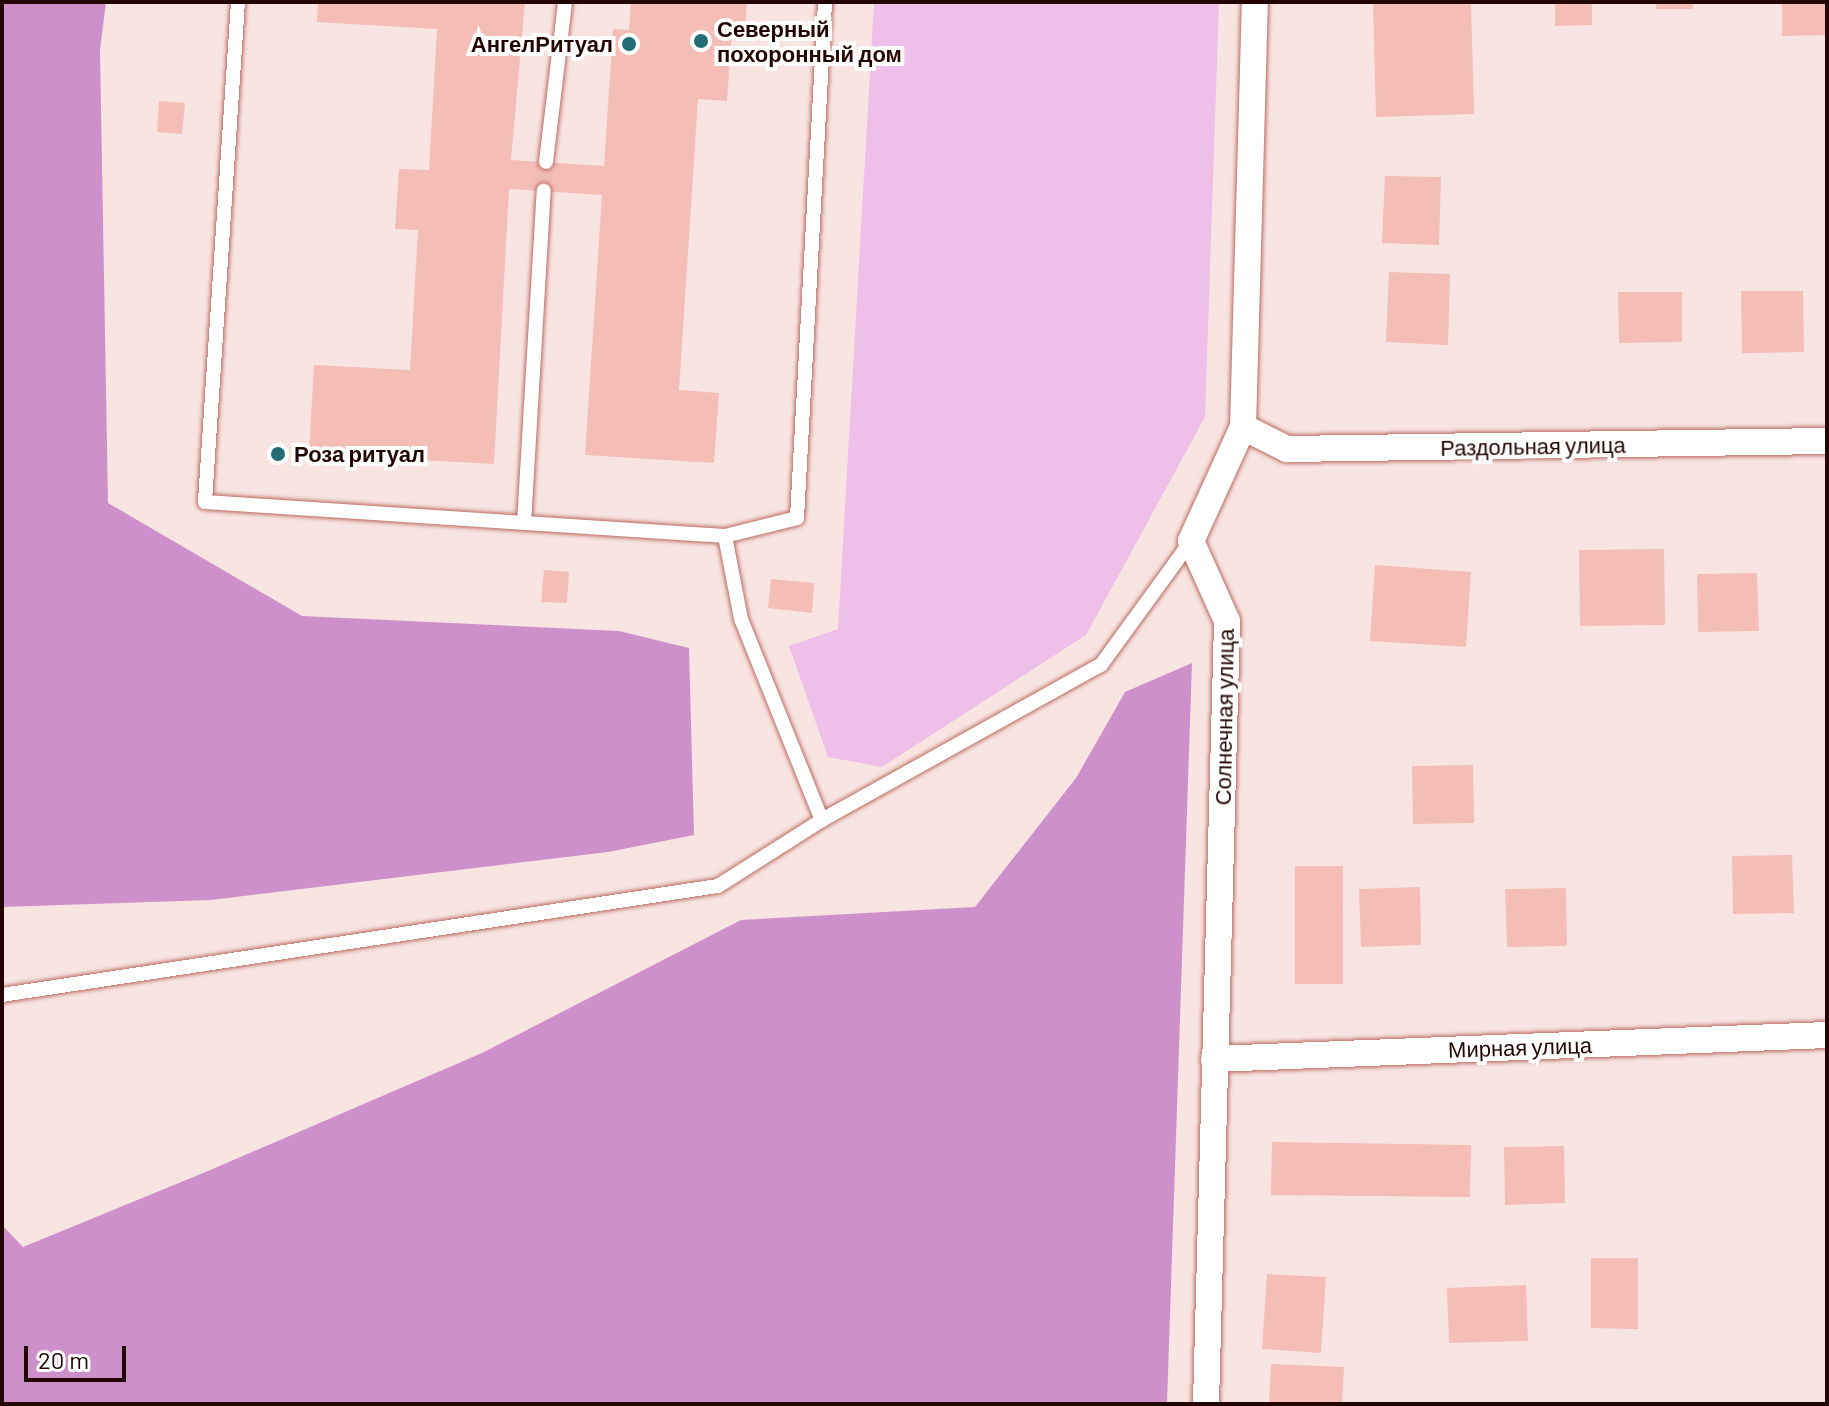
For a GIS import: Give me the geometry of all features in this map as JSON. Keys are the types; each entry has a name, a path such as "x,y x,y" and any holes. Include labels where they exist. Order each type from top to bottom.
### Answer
{"street":[{"path":"1191,541 1243,427 1255,2"},
{"name":"Раздольная улица","path":"1243,427 1287,449 1827,441"},
{"name":"Солнечная улица","path":"1191,541 1227,621 1206,1404"},
{"name":"Мирная улица","path":"1214,1059 1827,1035"}],"lane":[{"path":"238,2 205,502 725,536 797,518 825,2"},
{"path":"546,162 565,2"},
{"path":"524,523 544,191"},
{"path":"725,536 741,619 822,820"},
{"path":"2,995 718,886 822,820 1101,665 1191,541"}],"shaded area":[{"path":"2,2 106,2 100,50 108,503 302,616 619,631 689,648 694,835 608,852 211,900 2,907"},
{"path":"874,2 1219,2 1205,417 1086,635 882,767 828,757 789,646 838,629"},
{"path":"1192,663 1167,1404 2,1404 2,1225 23,1247 208,1171 482,1053 741,920 975,907 1076,778 1125,692"}],"building":[{"path":"318,2 525,2 511,160 604,166 613,29 629,30 631,2 747,2 745,31 732,30 727,101 698,99 679,390 719,393 714,463 585,455 602,195 509,189 494,464 309,454 314,365 410,370 418,230 395,229 399,169 429,170 437,29 317,22"},
{"path":"1373,2 1471,2 1474,114 1376,117"},
{"path":"1555,2 1592,2 1592,25 1555,26"},
{"path":"1656,2 1693,2 1693,9 1656,9"},
{"path":"1782,2 1827,2 1827,35 1782,36"},
{"path":"159,101 185,103 182,134 157,132"},
{"path":"1385,176 1441,177 1439,245 1382,243"},
{"path":"1389,272 1450,274 1448,345 1386,342"},
{"path":"1741,291 1803,291 1804,352 1742,353"},
{"path":"1618,292 1682,292 1682,342 1619,343"},
{"path":"1664,549 1665,625 1580,626 1579,550"},
{"path":"1375,565 1471,572 1466,647 1370,641"},
{"path":"544,570 569,572 567,603 541,602"},
{"path":"1757,573 1759,631 1698,632 1697,574"},
{"path":"771,579 814,583 812,613 768,608"},
{"path":"1473,765 1474,823 1413,824 1412,766"},
{"path":"1792,855 1794,913 1733,914 1732,856"},
{"path":"1295,866 1343,866 1343,984 1295,984"},
{"path":"1420,887 1421,945 1361,947 1359,889"},
{"path":"1566,888 1567,946 1507,947 1505,889"},
{"path":"1272,1142 1471,1145 1470,1197 1271,1195"},
{"path":"1564,1146 1565,1203 1505,1205 1504,1147"},
{"path":"1591,1258 1638,1258 1638,1329 1591,1328"},
{"path":"1267,1274 1326,1277 1321,1353 1262,1349"},
{"path":"1526,1285 1528,1341 1449,1343 1447,1288"},
{"path":"1271,1364 1344,1367 1342,1404 1269,1404"}],"place":[{"name":"Северный похоронный дом","path":"701,41"},
{"name":"АнгелРитуал","path":"629,44"},
{"name":"Роза ритуал","path":"278,454"}]}
